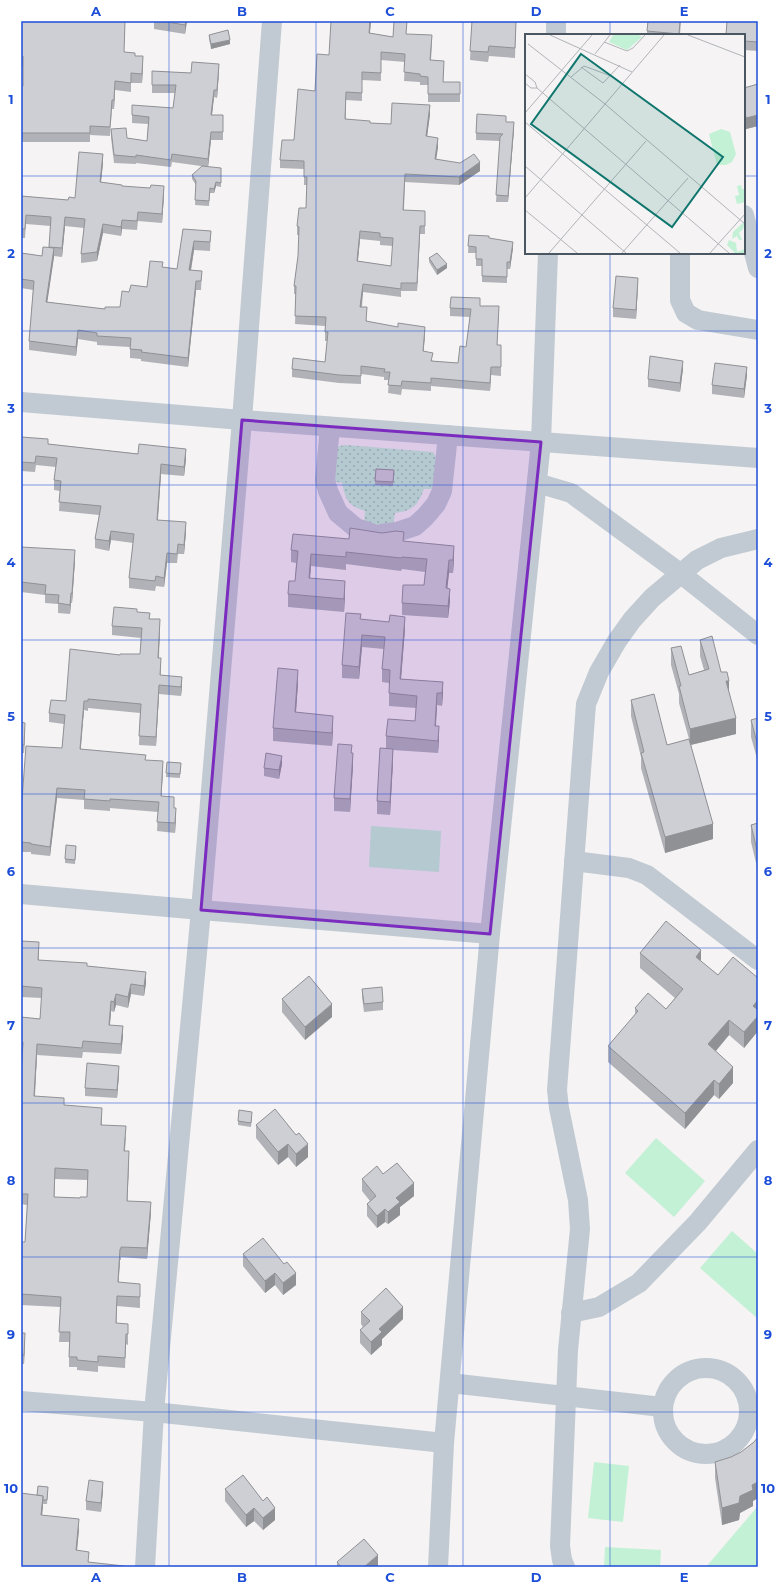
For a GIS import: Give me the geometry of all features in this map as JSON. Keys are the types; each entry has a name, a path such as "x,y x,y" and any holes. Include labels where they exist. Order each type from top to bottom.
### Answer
{"street":[{"path":"145,1567 154,1412 201,910 242,420 272,21"},
{"path":"556,21 556,34"},
{"path":"745,218 758,268"},
{"path":"438,1567 444,1443 490,934 541,442 548,254"},
{"path":"680,254 680,300 686,313 698,320 758,330"},
{"path":"21,402 330,427 758,458"},
{"path":"330,427 325,480 328,491 338,513 356,528 376,533 397,532 415,526 436,504 442,491 448,435"},
{"path":"537,483 571,493 680,573 758,635"},
{"path":"564,1567 560,1546 568,1350 580,1229 578,1200 559,1108 558,1090 586,704 599,672 616,641 632,620 652,598 697,560 722,548 758,539"},
{"path":"574,861 629,868 647,875 758,960"},
{"path":"21,894 490,934"},
{"path":"571,1313 599,1307 639,1283 698,1222 758,1150"},
{"path":"698,1368 712,1368 726,1373 737,1382 744,1392 749,1405 748,1418 744,1431 737,1442 726,1450 714,1454 700,1455 688,1451 676,1444 668,1433 663,1421 662,1408 666,1394 673,1382 684,1373 698,1368"},
{"path":"450,1383 567,1395 573,1398 662,1408"},
{"path":"21,1401 154,1412 444,1443"}],"highlighted area":[{"path":"242,420 541,442 490,934 201,910"}],"green space":[{"path":"346,445 433,452 436,457 434,489 424,489 417,503 411,509 395,513 393,528 364,524 365,511 354,506 348,501 342,483 331,481 335,450 339,446"},
{"path":"371,826 441,831 439,872 369,867"},
{"path":"656,1138 705,1181 674,1217 625,1173"},
{"path":"732,1231 758,1254 758,1319 700,1268"},
{"path":"594,1462 629,1466 623,1522 588,1518"},
{"path":"758,1506 758,1567 706,1567"},
{"path":"605,1547 661,1550 660,1567 604,1567"}],"building":[{"path":"21,21 125,21 124,52 135,53 135,56 143,56 142,74 131,73 131,83 115,81 110,127 90,126 90,133 22,133 21,153 21,86 23,86 23,56 21,56"},
{"path":"161,21 186,21 185,25"},
{"path":"331,21 370,21 369,33 393,37 394,21 407,21 406,34 432,35 430,60 444,61 443,82 460,82 460,94 428,94 428,77 420,76 420,74 404,72 405,54 381,52 381,73 362,72 362,93 346,92 345,119 370,121 370,123 391,124 392,103 430,105 426,136 438,138 435,159 460,163 474,154 480,162 459,177 405,174 403,210 425,211 425,226 420,226 417,283 401,283 401,289 363,284 360,307 367,307 366,321 398,327 398,323 425,327 423,351 433,353 431,361 458,363 460,346 466,347 471,309 450,308 451,297 480,298 480,306 499,306 497,345 501,345 501,367 491,367 490,383 431,378 431,383 402,381 401,386 388,385 390,372 384,372 385,369 361,366 361,376 339,375 292,369 293,358 325,362 328,332 325,332 326,317 295,316 296,286 294,286 298,256 299,227 297,226 299,208 306,208 307,177 304,177 304,161 280,160 282,140 294,140 298,89 315,91 317,54 329,55","holes":["360,231 380,233 380,237 393,238 391,266 357,261"]},
{"path":"472,21 516,21 515,48 489,46 488,52 470,51"},
{"path":"648,21 680,21 679,34 647,31"},
{"path":"727,21 758,21 758,42 745,41 745,34 726,34"},
{"path":"228,30 230,40 211,44 209,35"},
{"path":"192,62 219,64 217,90 214,90 211,115 223,115 223,132 211,132 208,159 172,154 171,160 136,155 136,157 114,155 111,129 126,128 127,138 147,141 149,117 132,115 132,105 173,108 176,85 152,85 152,71 191,73"},
{"path":"758,84 758,115 746,118 745,112 745,88"},
{"path":"477,114 506,116 506,122 514,122 508,196 496,195 500,137 503,134 476,133"},
{"path":"79,152 103,154 100,182 122,186 150,188 151,185 164,186 162,214 138,212 137,221 122,220 121,227 103,224 97,252 81,254 85,219 65,217 62,248 49,247 51,217 26,215 25,229 21,229 21,196 68,200 69,197 75,198"},
{"path":"202,166 221,168 221,183 216,182 214,189 210,188 209,201 195,200 196,181 192,175"},
{"path":"183,229 211,231 210,242 194,241 189,270 202,271 201,281 196,281 188,358 141,352 142,350 130,349 131,338 97,336 97,333 78,330 76,347 29,341 34,281 21,279 21,253 42,256 43,247 54,248 46,302 105,309 105,307 120,307 122,291 129,292 131,285 147,287 150,261 163,262 162,267 177,269"},
{"path":"469,235 489,236 489,238 513,242 510,262 507,262 507,277 482,276 482,259 476,259 476,247 468,246"},
{"path":"437,253 447,264 437,270 429,258"},
{"path":"616,276 638,278 636,310 613,308"},
{"path":"650,356 683,361 680,383 648,379"},
{"path":"715,363 747,367 744,389 712,385"},
{"path":"21,437 48,439 48,444 138,454 139,444 186,449 184,467 161,464 157,520 186,522 184,545 178,544 177,554 167,553 164,578 156,576 155,581 129,578 134,534 111,531 109,541 95,539 101,506 59,502 61,481 54,480 57,458 36,456 35,463 21,462"},
{"path":"376,469 394,470 393,482 375,481"},
{"path":"350,528 382,533 396,531 404,532 403,541 454,546 453,560 449,560 446,588 450,589 448,606 402,603 403,585 424,585 427,559 401,558 346,552 346,557 311,554 309,578 345,581 344,599 288,594 289,581 295,581 298,551 291,550 293,534 349,539"},
{"path":"21,547 75,550 70,605 58,603 59,595 45,594 46,585 21,582"},
{"path":"114,607 137,609 137,612 150,613 149,619 160,619 158,658 161,658 160,675 182,677 181,687 159,685 156,737 139,736 141,704 88,699 88,701 84,701 80,749 146,755 145,760 163,761 161,796 174,797 174,808 176,808 175,823 157,822 159,802 84,799 85,790 57,788 50,847 21,842 21,800 26,746 62,748 65,715 49,713 51,700 66,701 70,649 120,655 140,654 142,628 112,626"},
{"path":"346,613 361,614 360,619 389,622 390,615 405,617 400,679 443,682 442,693 437,693 435,726 439,726 438,741 386,736 388,719 415,721 417,696 389,693 390,670 382,669 385,637 362,635 359,667 342,665"},
{"path":"712,636 721,672 727,672 729,681 726,681 736,718 690,729 671,648 681,646 689,675 709,669 700,640"},
{"path":"278,668 298,670 295,712 333,716 332,733 273,728"},
{"path":"654,694 667,745 689,739 713,824 665,837 641,753 644,752 631,700"},
{"path":"758,718 758,746 751,720"},
{"path":"21,722 25,723 24,745 21,745"},
{"path":"338,744 352,745 351,753 353,753 350,799 334,798"},
{"path":"380,748 393,749 390,802 377,801"},
{"path":"266,753 282,756 279,770 264,768"},
{"path":"167,762 181,763 180,774 166,773"},
{"path":"758,823 758,854 751,825"},
{"path":"66,845 76,846 75,860 65,859"},
{"path":"666,921 701,950 696,957 718,975 733,957 758,978 758,1000 753,1006 758,1010 758,1016 744,1032 729,1020 708,1044 733,1067 719,1084 714,1080 685,1113 608,1046 638,1011 635,1008 648,993 666,1009 683,989 640,953"},
{"path":"21,941 39,942 38,960 87,963 87,966 146,972 144,986 131,984 128,997 116,994 114,1002 111,1001 109,1025 123,1026 121,1044 83,1041 82,1048 37,1044 34,1096 64,1098 64,1105 102,1108 101,1125 126,1126 124,1151 129,1151 127,1201 151,1202 147,1248 121,1247 120,1249 118,1282 140,1284 140,1297 117,1296 116,1323 128,1324 125,1358 98,1356 98,1362 77,1360 77,1357 69,1357 70,1332 59,1332 61,1297 21,1294 21,1242 25,1242 28,1194 21,1194 21,1078 23,1042 21,1042 21,1017 40,1019 42,988 21,986","holes":["55,1168 88,1170 87,1197 54,1197"]},
{"path":"309,976 332,1004 305,1027 282,999"},
{"path":"382,987 383,1002 364,1004 362,989"},
{"path":"87,1063 119,1066 117,1090 85,1088"},
{"path":"275,1109 296,1135 299,1133 308,1144 296,1154 288,1144 278,1152 256,1125"},
{"path":"239,1110 252,1112 251,1123 238,1121"},
{"path":"397,1163 414,1183 396,1198 400,1202 388,1212 385,1209 377,1216 367,1204 376,1196 362,1179 377,1166 383,1174"},
{"path":"263,1238 284,1264 287,1262 296,1273 283,1283 275,1273 265,1281 243,1254"},
{"path":"386,1288 403,1307 379,1329 382,1332 371,1342 360,1330 370,1321 361,1312"},
{"path":"21,1333 25,1333 24,1355 21,1355"},
{"path":"758,1437 758,1482 752,1485 753,1490 740,1496 739,1503 722,1508 715,1462 741,1452"},
{"path":"243,1475 263,1501 267,1497 275,1508 263,1518 254,1508 246,1515 225,1489"},
{"path":"89,1480 103,1482 101,1503 86,1501"},
{"path":"38,1486 48,1487 47,1500 43,1500 43,1496 37,1495"},
{"path":"21,1493 43,1496 41,1515 79,1519 76,1550 89,1552 88,1562 124,1567 21,1567"},
{"path":"364,1539 378,1555 364,1567 341,1567 337,1562"}]}
